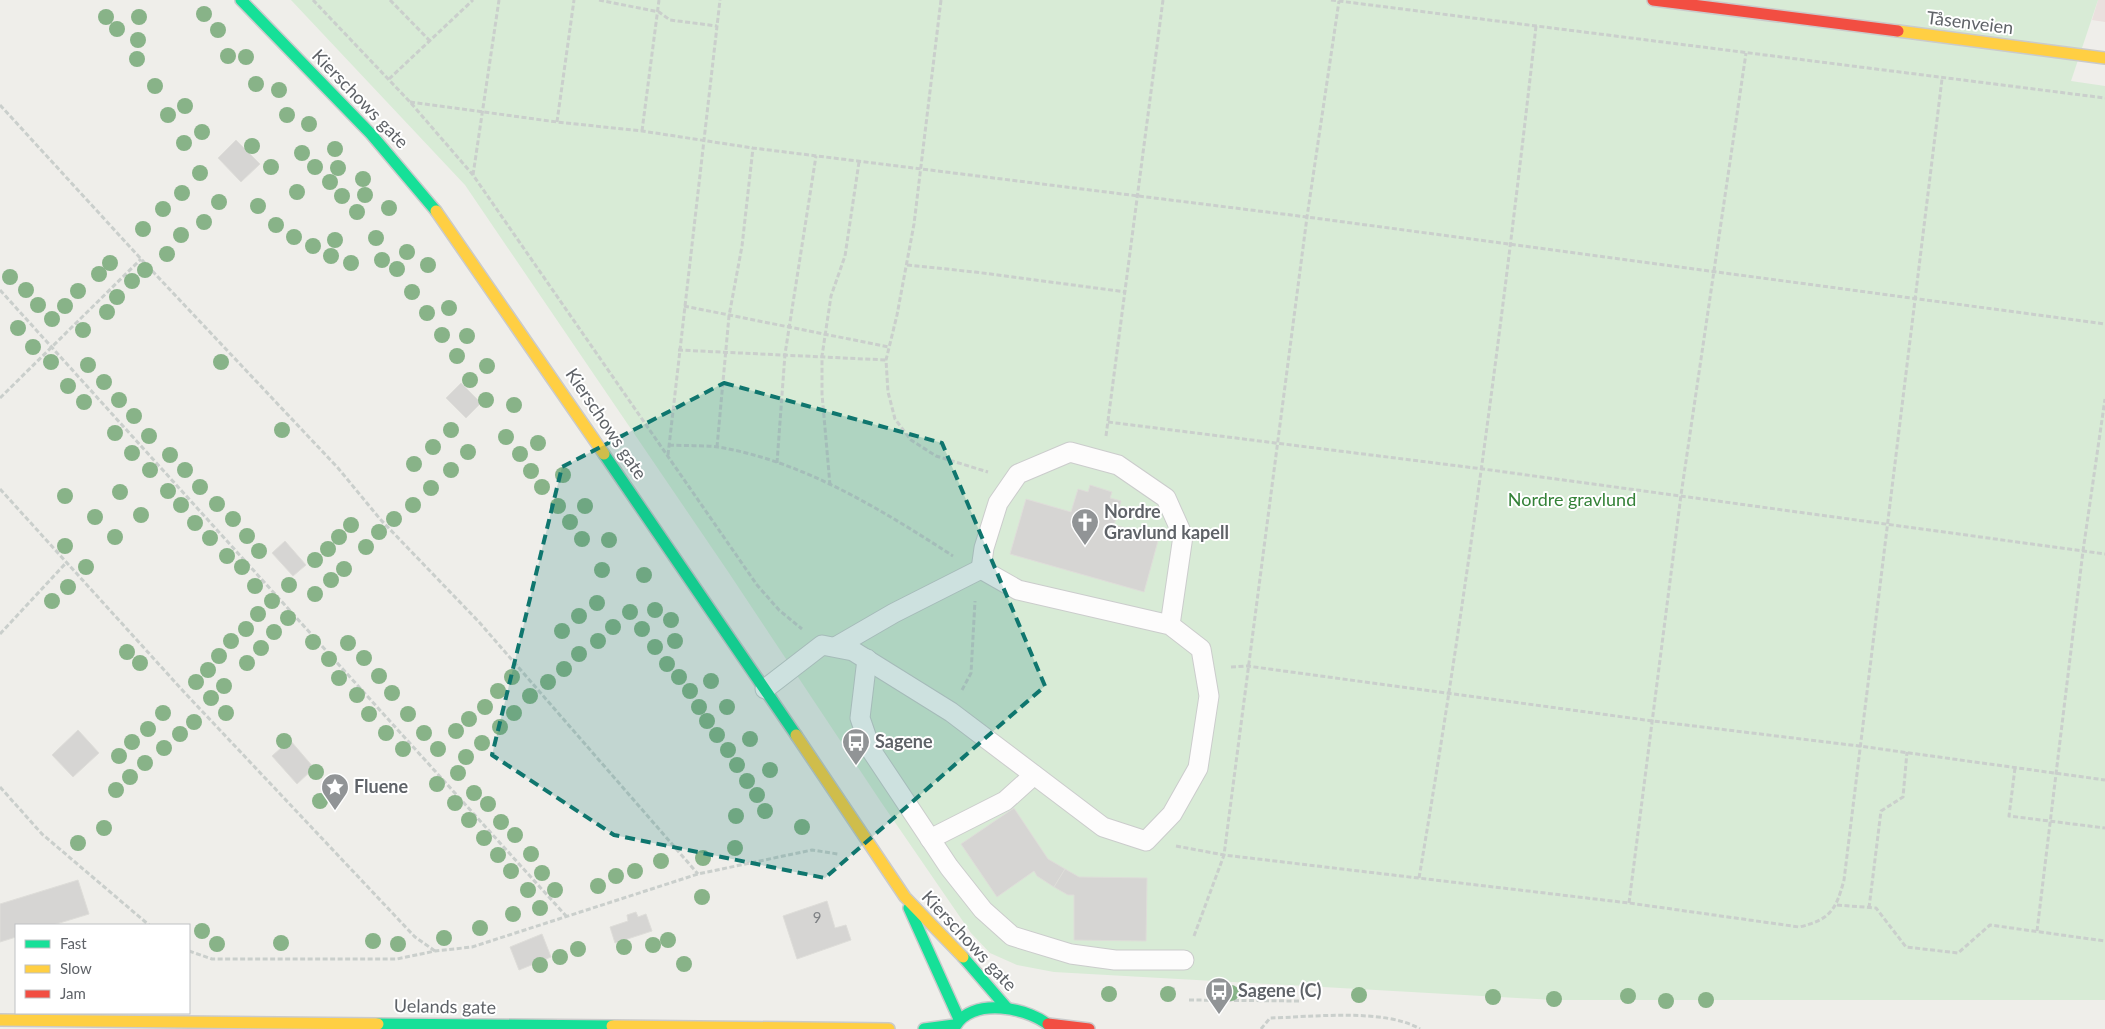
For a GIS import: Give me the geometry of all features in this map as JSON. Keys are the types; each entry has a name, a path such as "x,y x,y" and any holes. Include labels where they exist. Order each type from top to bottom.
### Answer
{"street":[{"name":"Kierschows gate","path":"241,0 370,134 444,220 905,897 962,956 1007,1008"},
{"name":"Tåsenveien","path":"1653,0 2105,58"},
{"name":"Kierschows gate","path":"905,897 918,936 949,993 956,1025"},
{"path":"924,1029 956,1025 983,1010 1007,1008 1036,1016 1050,1026 1089,1029"},
{"name":"Uelands gate","path":"0,1020 889,1029"}],"lane":[{"path":"765,689 829,646 975,572 998,503 1018,474 1070,452 1118,465 1166,498 1183,536 1170,626"},
{"path":"829,646 853,651 951,712 1103,827 1146,841 1172,814 1198,768 1210,696 1201,649 1170,626 1018,590 975,572"},
{"path":"866,659 860,718 871,750 949,867 984,910 1012,936 1071,954 1115,960 1184,960"},
{"path":"930,839 1005,801 1034,775"}],"path":[{"path":"313,0 389,79 473,175 767,599 829,646"},
{"path":"390,0 430,41"},
{"path":"465,0 469,4"},
{"path":"389,79 473,0"},
{"path":"473,175 499,0"},
{"path":"557,122 574,0"},
{"path":"599,0 659,12 670,20 717,26"},
{"path":"642,131 659,12 659,0"},
{"path":"668,455 678,350 720,0"},
{"path":"941,0 907,265 886,360 888,392 895,420 910,440 936,456 996,475 1018,474"},
{"path":"1102,460 1126,292 1163,0"},
{"path":"1332,0 1942,79 2105,98"},
{"path":"1170,999 1224,856 1247,666 1307,217 1339,1"},
{"path":"1420,878 1450,695 1483,469 1512,245 1536,26"},
{"path":"1629,903 1681,495 1746,53"},
{"path":"1146,841 1224,856 1629,903 1799,927 1818,923 1837,905 1844,880 1942,79"},
{"path":"410,102 557,122 642,131 859,162 920,167 1307,217 2105,324"},
{"path":"0,105 141,259 338,468 380,518 479,622 698,874"},
{"path":"717,447 729,316 742,246 753,148"},
{"path":"776,464 785,354 816,156"},
{"path":"830,485 822,394 822,356 831,296 845,256 859,162"},
{"path":"0,398 53,348 141,259"},
{"path":"907,265 1126,292"},
{"path":"0,290 567,918"},
{"path":"684,306 889,347"},
{"path":"678,350 886,360"},
{"path":"2036,931 2057,774 2083,551 2105,399"},
{"path":"1108,422 1277,442 1681,495 2105,554"},
{"path":"669,445 717,447 776,464 830,485 904,524 975,572 976,592 972,672 951,712"},
{"path":"0,489 65,564 415,937 435,951"},
{"path":"0,634 65,564"},
{"path":"1204,667 1247,666 1450,695 1907,752 2105,780"},
{"path":"1869,908 1882,811 1903,797 1907,752"},
{"path":"2015,768 2009,816 2105,828"},
{"path":"0,787 42,834 148,924"},
{"path":"190,950 212,958 388,959 472,947 567,918 698,874 812,850 841,854"},
{"path":"1837,905 1876,908 1906,947 1958,953 1990,925 2105,941"},
{"path":"1189,1000 1299,1001"},
{"path":"1261,1029 1270,1018 1365,1017 1389,1018 1412,1024 1420,1029"}],"highlighted area":[{"path":"724,383 942,443 1045,686 825,878 614,835 492,755 562,467"}],"shaded area":[{"path":"2098,0 2105,0 2105,22 2092,20"}],"green space":[{"name":"Nordre gravlund","path":"291,0 2098,0 2071,81 2105,86 2105,1000 1553,1000 1054,972 1017,965 990,953 971,933 881,802 729,573 465,185"}],"building":[{"path":"236,140 260,164 241,182 218,158"},
{"path":"461,383 481,403 466,418 446,398"},
{"name":"Nordre Gravlund kapell","path":"1090,485 1112,492 1110,498 1121,501 1114,525 1159,537 1144,592 1010,554 1026,499 1071,512 1078,489 1088,492"},
{"path":"285,541 306,565 293,576 272,553"},
{"path":"78,730 99,753 73,777 52,755"},
{"path":"290,740 314,768 297,784 272,756"},
{"path":"1014,808 1048,859 1065,869 1054,887 1037,876 1034,871 997,897 961,844"},
{"path":"1065,869 1079,877 1147,878 1146,941 1074,940 1074,895 1068,895 1054,887"},
{"path":"78,880 89,914 56,924 15,924 15,937 0,942 0,904"},
{"path":"827,901 835,928 846,925 851,940 797,959 783,916"},
{"path":"636,912 638,917 646,914 652,931 615,943 610,927 628,921 627,915"},
{"path":"542,934 551,957 519,970 510,947"}],"traffic: fast":[{"path":"241,0 371,134 436,211"},
{"path":"604,454 796,735"},
{"path":"909,908 959,1019"},
{"path":"963,957 1007,1008"},
{"path":"954,1029 962,1018 986,1008 1016,1010 1043,1021 1053,1029"},
{"path":"378,1024 612,1026"},
{"path":"924,1029 954,1025"}],"traffic: slow":[{"path":"1898,31 2105,58"},
{"path":"436,211 604,454"},
{"path":"796,735 905,897 963,957"},
{"path":"0,1020 378,1024"},
{"path":"612,1026 889,1029"}],"traffic: jam":[{"path":"1653,0 1898,31"},
{"path":"1048,1024 1089,1029"}],"place":[{"name":"Nordre Gravlund kapell","path":"1085,546"},
{"name":"Sagene","path":"856,766"},
{"name":"Fluene","path":"335,811"},
{"name":"Sagene (C)","path":"1219,1015"}]}
